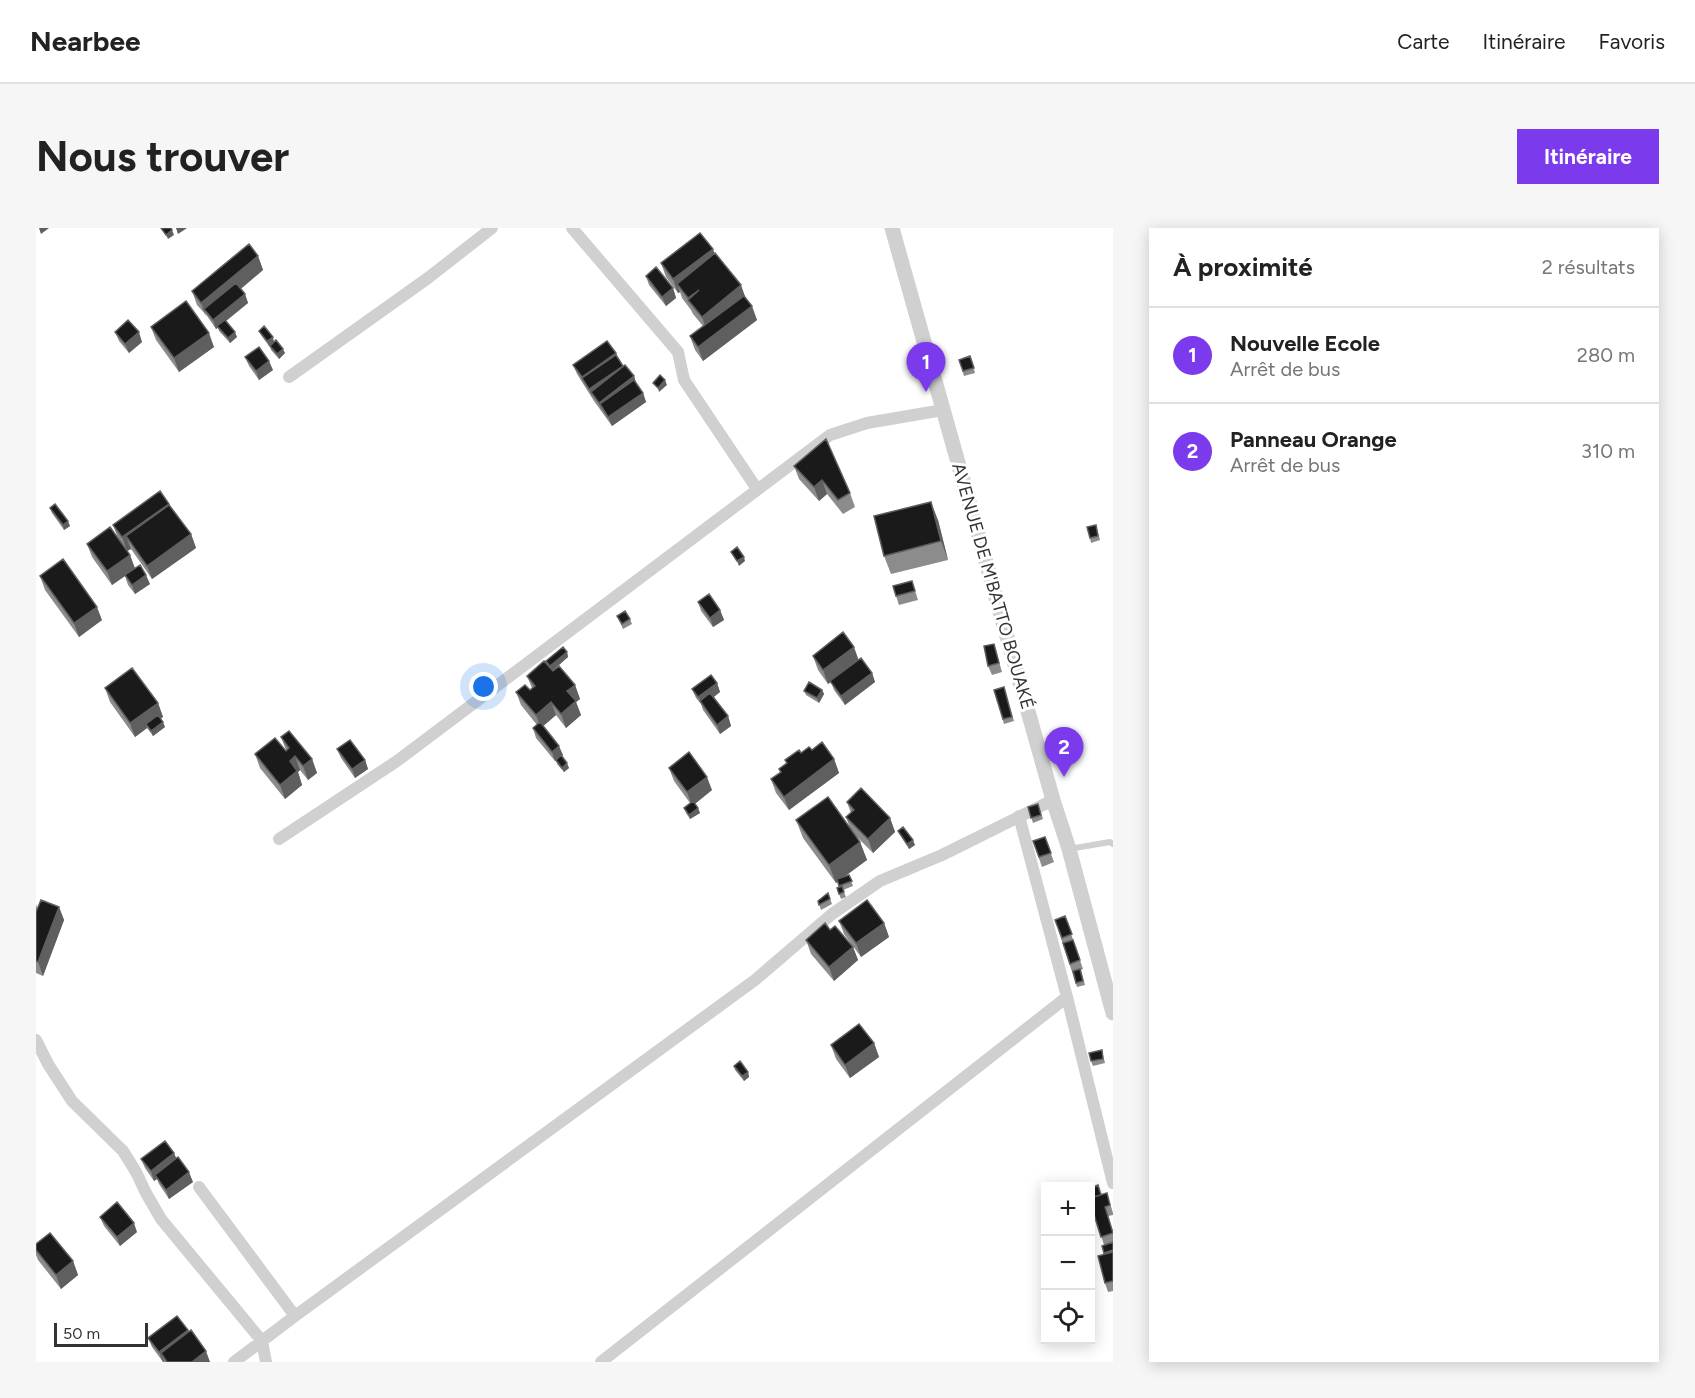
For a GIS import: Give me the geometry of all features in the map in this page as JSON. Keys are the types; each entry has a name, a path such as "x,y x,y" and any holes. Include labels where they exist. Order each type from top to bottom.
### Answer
{"street":[{"path":"289,377 428,278 492,228"},
{"path":"572,228 678,352 684,380 757,489"},
{"name":"AVENUE DE M'BATTO BOUAKÉ","path":"892,228 1053,800 1069,849 1113,1013"},
{"path":"279,839 397,761 830,435 867,423 943,410"},
{"path":"234,1362 754,980 832,914 880,881 942,855 1053,800"},
{"path":"1019,816 1113,1183"},
{"path":"601,1362 1067,997"},
{"path":"36,1040 48,1064 72,1101 123,1151 161,1219 262,1341 266,1362"},
{"path":"199,1187 295,1316"}],"lane":[{"path":"1069,849 1110,842 1113,844"}],"building":[{"path":"161,228 171,228 172,230 166,235"},
{"path":"700,233 713,249 673,279 661,263"},
{"path":"249,244 258,256 201,303 192,291"},
{"path":"715,253 741,285 702,317 688,300 699,290 688,298 677,284"},
{"path":"656,267 673,288 662,297 646,276"},
{"path":"236,283 245,294 213,320 204,309"},
{"path":"744,296 752,306 698,347 690,336"},
{"path":"186,301 209,333 174,358 151,327"},
{"path":"128,320 139,332 125,344 115,332"},
{"path":"225,320 235,332 228,338 217,326"},
{"path":"264,326 273,337 267,341 259,331"},
{"path":"276,340 283,349 277,354 270,346"},
{"path":"607,341 616,353 582,377 573,365"},
{"path":"259,347 269,361 256,371 245,357"},
{"path":"616,355 623,366 589,389 582,378"},
{"path":"970,356 974,368 963,371 959,360"},
{"path":"625,365 634,376 599,403 591,392"},
{"path":"660,375 665,380 658,388 653,383"},
{"path":"634,380 643,393 608,417 600,404"},
{"path":"826,439 850,493 838,500 822,480 814,487 794,466"},
{"path":"160,491 169,504 122,537 113,525"},
{"path":"931,502 941,541 884,556 874,516"},
{"path":"55,504 68,521 63,525 50,508"},
{"path":"169,505 191,534 147,566 126,536"},
{"path":"1096,525 1098,536 1090,538 1087,527"},
{"path":"110,527 130,555 107,571 87,544"},
{"path":"737,547 744,557 737,561 731,552"},
{"path":"63,559 97,607 74,623 40,576"},
{"path":"140,565 146,575 132,585 125,575"},
{"path":"912,581 915,591 896,596 893,586"},
{"path":"709,594 720,610 710,618 698,602"},
{"path":"625,611 630,619 622,624 617,616"},
{"path":"843,632 854,647 823,670 813,656"},
{"path":"994,644 999,663 988,666 984,646"},
{"path":"563,647 567,652 550,666 546,661"},
{"path":"861,658 872,673 841,696 830,681"},
{"path":"544,661 553,671 559,666 575,685 567,691 576,701 561,714 551,702 536,715 516,692 525,685 530,690 535,686 527,676"},
{"path":"132,668 158,703 130,723 105,688"},
{"path":"711,675 717,683 698,697 692,689"},
{"path":"809,682 822,690 817,698 804,691"},
{"path":"1004,687 1012,717 1003,719 994,690"},
{"path":"710,693 728,716 717,725 700,701"},
{"path":"158,715 163,722 151,731 146,724"},
{"path":"540,722 559,746 552,752 533,728"},
{"path":"289,731 312,759 303,766 295,756 290,761 297,771 280,785 255,754 275,738 286,751 289,748 281,737"},
{"path":"350,740 365,760 352,769 337,749"},
{"path":"822,742 834,759 784,797 771,779 781,772 779,769 787,763 785,760 799,750 801,753 809,747 812,750"},
{"path":"689,752 707,777 687,792 669,768"},
{"path":"561,755 567,763 562,768 556,760"},
{"path":"861,788 890,818 868,839 846,817 854,810 847,802"},
{"path":"828,797 860,842 829,865 796,820"},
{"path":"693,801 698,808 689,815 684,808"},
{"path":"1038,804 1041,815 1031,818 1028,807"},
{"path":"903,827 913,840 907,844 898,831"},
{"path":"1045,837 1051,853 1039,857 1033,841"},
{"path":"849,875 852,881 839,886 837,879"},
{"path":"842,886 844,892 839,894 837,888"},
{"path":"828,893 830,899 819,905 818,901"},
{"path":"41,900 59,907 38,962 36,961 36,912"},
{"path":"867,900 884,923 856,943 839,921"},
{"path":"1065,916 1072,934 1062,938 1055,920"},
{"path":"825,923 830,930 835,926 853,947 829,967 806,940"},
{"path":"1073,940 1080,960 1070,964 1063,943"},
{"path":"1080,969 1083,981 1076,983 1073,971"},
{"path":"859,1024 874,1043 845,1065 831,1045"},
{"path":"1102,1050 1103,1059 1091,1061 1089,1053"},
{"path":"740,1061 748,1072 742,1076 734,1066"},
{"path":"165,1141 174,1153 151,1171 141,1159"},
{"path":"178,1157 189,1172 166,1190 155,1175"},
{"path":"1098,1185 1101,1195 1095,1197 1095,1186"},
{"path":"1107,1193 1110,1205 1105,1207 1113,1233 1101,1237 1095,1218 1095,1197"},
{"path":"117,1202 134,1223 117,1237 100,1217"},
{"path":"50,1233 73,1261 56,1275 36,1250 36,1244"},
{"path":"1113,1242 1113,1250 1104,1253 1102,1246"},
{"path":"1113,1252 1113,1281 1105,1283 1098,1256"},
{"path":"177,1316 188,1330 159,1352 148,1338"},
{"path":"191,1330 206,1351 192,1362 167,1362 161,1353"}],"place":[{"name":"Nouvelle Ecole","path":"926,392"},
{"name":"Panneau Orange","path":"1064,777"}]}
